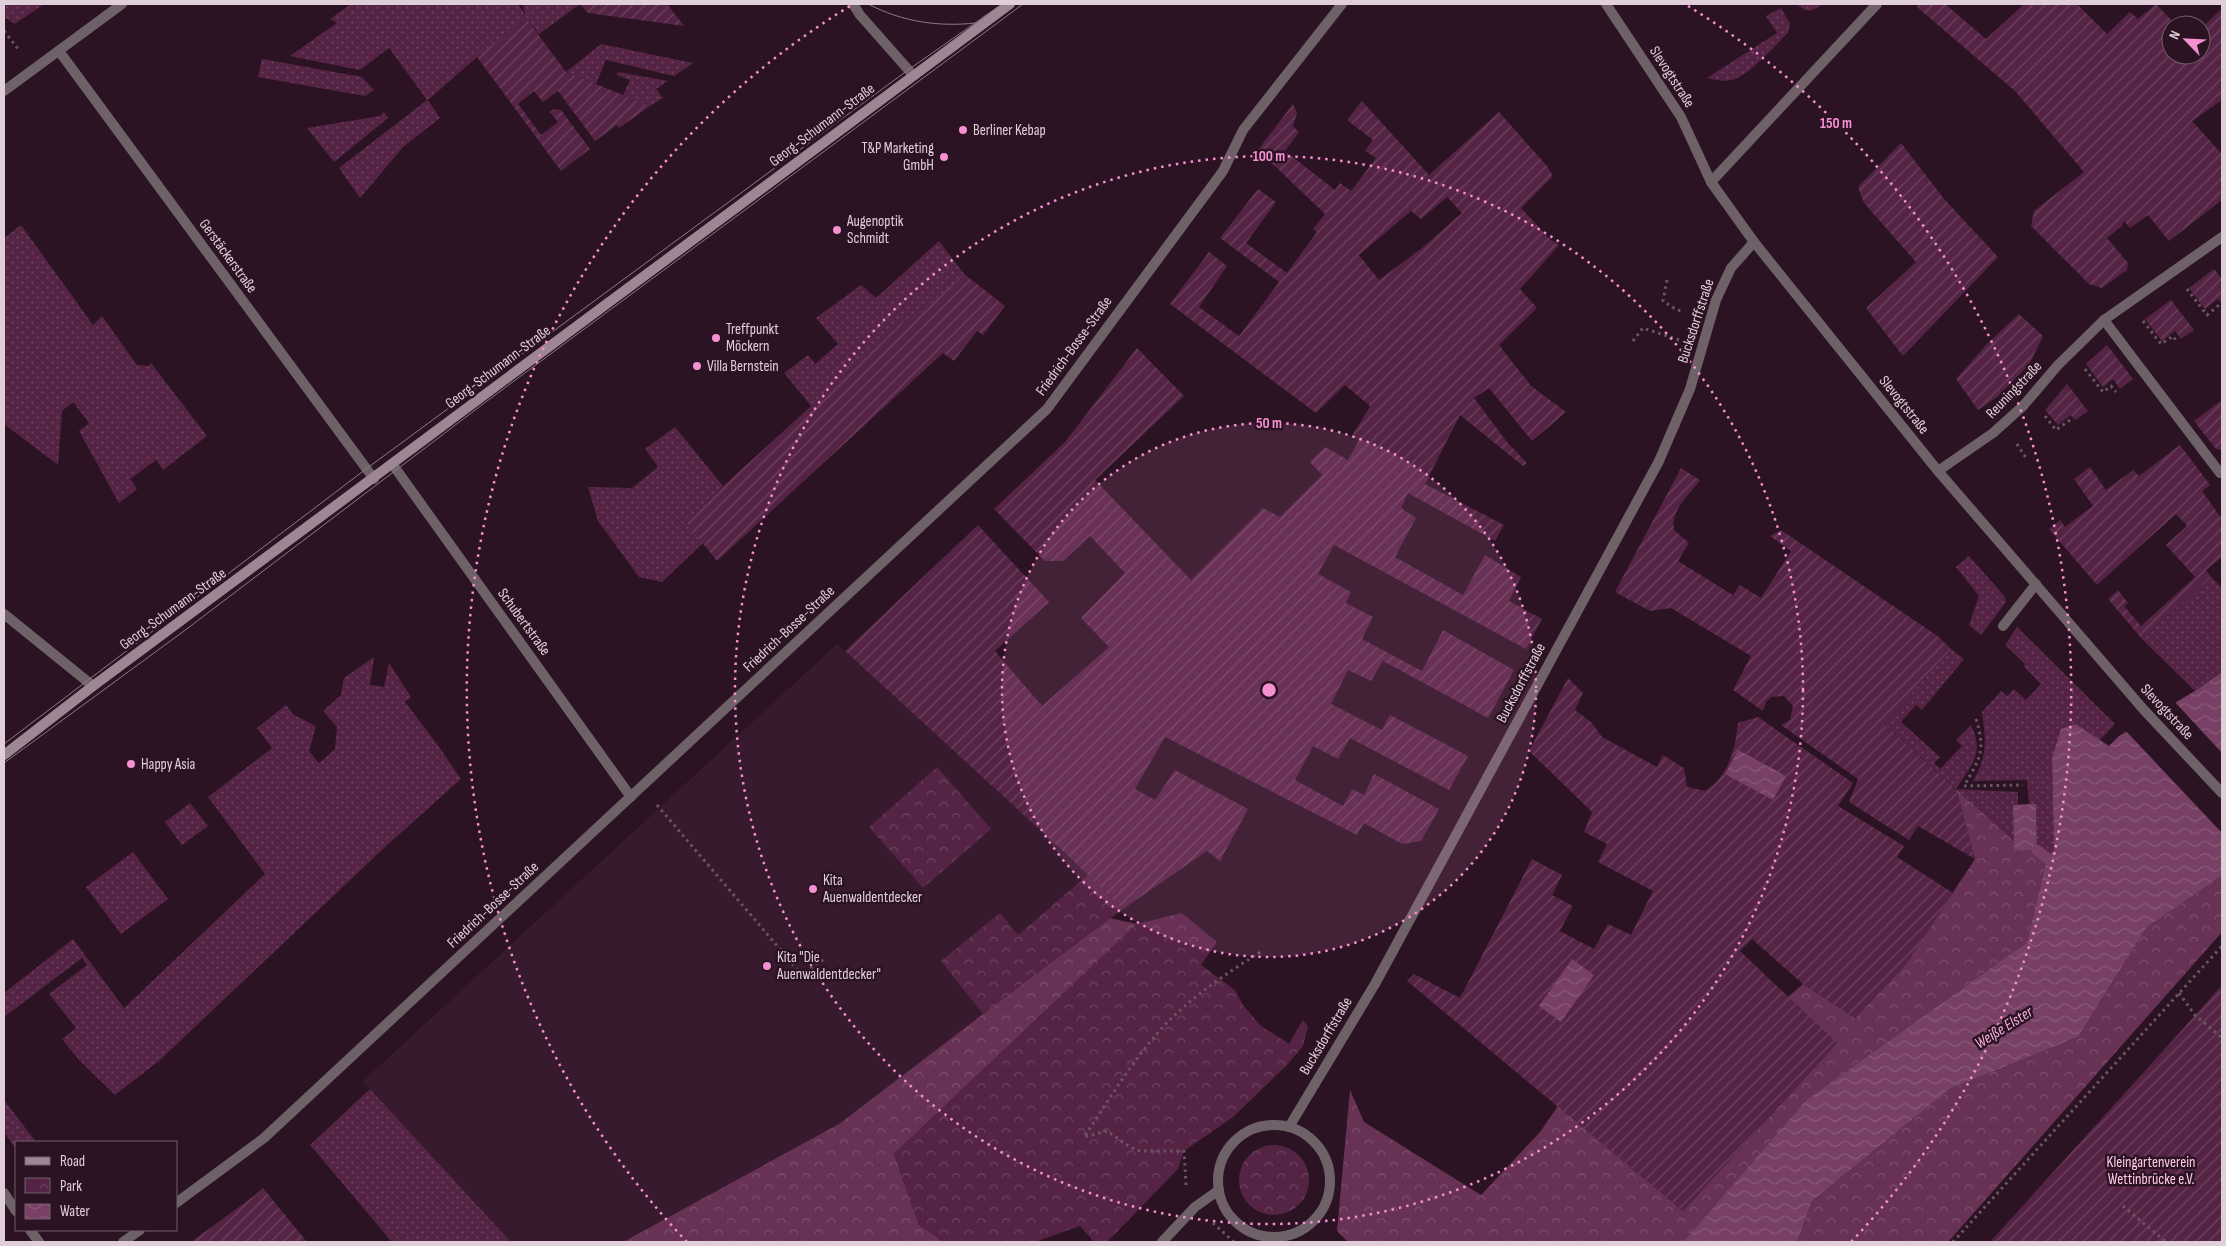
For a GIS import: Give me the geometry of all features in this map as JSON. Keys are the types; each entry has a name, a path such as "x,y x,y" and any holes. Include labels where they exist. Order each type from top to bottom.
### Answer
{"main road":[{"name":"Georg-Schumann-Straße","path":"4,755 93,686 393,465 1010,4"}],"street":[{"path":"4,91 122,4"},
{"path":"853,4 860,15 913,75"},
{"name":"Friedrich-Bosse-Straße","path":"178,1202 264,1138 1047,409 1223,171 1243,130 1342,4"},
{"name":"Slevogtstraße","path":"1606,4 1681,117 1711,182 1754,242 1938,471 2144,710 2222,793"},
{"path":"1711,182 1877,4"},
{"name":"Gerstäckerstraße","path":"59,51 374,479"},
{"name":"Reuningstraße","path":"1938,471 1993,433 2023,406 2058,364 2104,320 2222,237"},
{"name":"Bucksdorffstraße","path":"1289,1127 1375,984 1659,461 1690,389 1716,300 1731,268 1754,242"},
{"path":"2104,320 2220,472 2222,471"},
{"name":"Schubertstraße","path":"393,465 631,797"},
{"path":"2003,626 2036,584"},
{"path":"4,614 93,686"},
{"path":"1272,1125 1289,1127 1305,1134 1318,1146 1327,1161 1330,1178 1329,1196 1320,1213 1307,1227 1290,1235 1271,1238 1253,1233 1236,1223 1225,1208 1219,1190 1219,1171 1225,1153 1238,1138 1254,1129 1272,1125"},
{"path":"1162,1242 1195,1207 1219,1190"},
{"path":"4,1194 15,1210"},
{"path":"31,1231 39,1242"},
{"path":"123,1242 139,1231"}],"path":[{"path":"1667,280 1663,302 1677,310 1683,311"},
{"path":"2183,285 2206,314 2218,306 2222,310"},
{"path":"2139,317 2162,344 2173,336 2177,342"},
{"path":"1633,342 1643,328 1679,340"},
{"path":"2082,365 2103,392 2111,386 2116,392"},
{"path":"2040,410 2056,430 2070,420 2072,423"},
{"path":"2012,437 2026,458"},
{"path":"1976,719 1982,739 1978,761 1964,786 2023,785"},
{"path":"642,787 802,975 825,958"},
{"path":"1953,1242 2222,946"},
{"path":"1234,1242 1188,1200 1184,1151 1140,1151 1130,1147 1107,1131 1084,1136 1129,1070 1164,1027 1219,978 1262,951"},
{"path":"2179,993 2195,1015 2222,1038"},
{"path":"2122,1206 2166,1242"}],"shaded area":[{"name":"Kita \"Die Auenwaldentdecker\"","path":"837,644 1065,853 1123,909 839,1124 623,1242 511,1242 362,1082"}],"green space":[{"path":"4,4 44,4 15,24 4,17"},
{"path":"351,4 518,4 525,15 523,4 580,4 539,34 526,18 477,57 428,100 440,118 403,147 360,198 339,168 427,100 389,48 360,70 290,56 337,23 330,19"},
{"path":"580,4 667,4 684,26 588,13"},
{"path":"1797,4 1822,4 1815,9 1806,10"},
{"path":"1920,4 1945,4 1986,39 2024,4 2077,4 2107,34 2130,12 2138,19 2156,4 2166,15 2161,15 2161,65 2211,65 2211,19 2222,8 2222,100 2192,121 2222,154 2222,200 2169,241 2148,215 2130,228 2124,221 2122,226 2107,238 2128,263 2127,270 2102,288 2089,284 2031,226 2034,211 2084,172 2015,91 1917,7"},
{"path":"1781,8 1790,24 1788,33 1761,60 1738,78 1722,81 1707,78 1777,33 1766,16"},
{"path":"526,18 566,72 650,106 619,128 617,125 595,141 558,91 543,102 534,91 518,104 541,135 558,122 550,112 554,109 561,110 590,149 561,171 477,57"},
{"path":"601,44 693,63 674,76 606,60 596,84 566,72"},
{"path":"262,59 362,77 374,90 365,96 258,77"},
{"path":"618,72 668,81 656,89 663,98 650,106 623,95 630,80 617,75"},
{"path":"1362,101 1429,175 1499,112 1547,166 1553,176 1521,208 1550,239 1559,245 1520,289 1537,308 1499,345 1531,386 1566,412 1532,441 1489,388 1474,398 1507,442 1527,463 1523,466 1460,415 1425,484 1504,525 1495,541 1408,493 1401,508 1416,518 1395,557 1463,595 1485,555 1521,577 1509,601 1542,619 1526,649 1334,545 1318,574 1351,592 1346,603 1373,617 1362,639 1422,671 1443,630 1514,670 1488,718 1383,661 1371,681 1348,670 1331,704 1382,730 1390,715 1468,756 1449,790 1350,738 1338,759 1313,746 1295,780 1343,806 1352,789 1364,795 1374,774 1439,809 1421,841 1402,844 1364,823 1357,835 1165,737 1135,789 1155,800 1175,770 1248,809 1220,861 1207,851 1123,909 1065,853 845,651 978,525 1049,602 995,651 1042,706 1109,647 1081,618 1125,573 1090,536 1063,561 1045,561 994,509 1065,442 1137,348 1184,396 1095,480 1191,580 1263,508 1280,517 1322,475 1310,462 1325,447 1348,460 1359,440 1352,436 1370,406 1345,385 1316,413 1170,304 1209,252 1227,266 1199,307 1239,336 1279,282 1220,238 1258,189 1276,202 1246,243 1287,273 1317,232 1313,229 1325,214 1258,150 1293,104 1297,113 1293,126 1299,132 1285,151 1335,190 1340,183 1351,191 1376,158 1365,151 1373,140 1347,120","holes":["1447,197 1462,213 1422,248 1379,280 1359,255 1411,211 1421,219"]},
{"path":"384,112 388,118 334,162 307,128 380,116"},
{"path":"1901,143 1945,200 1998,257 1903,356 1866,308 1916,262 1864,203 1858,187"},
{"path":"21,225 93,325 102,316 137,365 148,366 151,363 207,436 163,470 156,460 130,479 137,489 119,503 79,431 89,423 73,402 62,411 58,465 4,424 4,238"},
{"path":"939,241 964,274 908,326 903,322 811,406 784,373 808,355 815,364 838,344 816,318 861,285 876,298"},
{"path":"2214,269 2222,279 2222,304 2218,299 2205,309 2189,288"},
{"path":"964,274 1005,306 983,335 977,331 954,361 943,353 717,561 685,521 903,322 908,325"},
{"path":"2171,300 2194,330 2181,339 2175,331 2162,341 2145,319"},
{"path":"2019,314 2043,336 2029,365 1997,397 1978,410 1956,379 1989,342"},
{"path":"2107,345 2133,379 2120,389 2113,379 2103,387 2086,364"},
{"path":"2067,384 2088,411 2075,420 2071,415 2058,425 2045,410"},
{"path":"2222,400 2222,450 2216,449 2194,421"},
{"path":"675,427 723,486 685,521 703,543 662,582 639,577 598,521 588,487 632,488 658,467 645,449"},
{"path":"2180,445 2210,485 2202,491 2222,519 2222,557 2206,570 2211,577 2142,639 2108,599 2118,590 2128,603 2124,606 2141,626 2195,577 2166,545 2187,526 2176,514 2097,585 2049,529 2060,520 2065,527 2093,506 2074,479 2090,467 2106,490 2133,470 2139,476"},
{"path":"1681,468 1700,480 1681,504 1675,516 1674,530 1689,543 1678,561 1733,595 1740,585 1761,598 1791,551 1770,536 1781,530 1939,637 1951,649 1884,724 1956,789 1975,859 1918,826 1909,840 1849,802 1858,779 1781,725 1790,720 1793,706 1784,696 1771,697 1766,702 1763,711 1733,690 1751,656 1671,608 1650,611 1615,592"},
{"path":"1969,556 2005,597 2006,602 1981,635 1969,625 1979,596 1956,567"},
{"path":"2211,577 2222,588 2222,672 2195,691 2142,639"},
{"path":"2017,627 2115,724 2100,740 2076,724 2052,758 2054,850 2047,858 2037,850 2036,804 2029,804 2027,780 1973,781 1978,772 1985,748 1982,712 2001,691 2007,696 2014,689 2026,700 2041,684 2023,666 2025,664 2005,645"},
{"path":"1951,649 1964,659 1922,710 1916,705 1901,722 1940,757 1934,763 1940,769 1962,746 1956,740 1971,725 1977,744 1976,751 1971,766 1956,789 1884,724"},
{"path":"374,657 370,685 384,687 389,663 411,697 405,702 461,779 385,847 160,1060 115,1095 79,1060 62,1039 76,1028 49,994 87,965 82,958 4,1017 4,993 73,939 124,1008 265,874 208,797 272,748 257,728 286,705 294,715 316,726 309,751 319,763 335,749 337,727 323,711 341,695 344,678"},
{"path":"1568,678 1583,693 1575,710 1591,722 1602,737 1657,767 1663,755 1684,768 1687,787 1705,791 1720,778 1725,770 1733,752 1738,723 1758,717 1853,783 1838,806 1904,846 1897,857 1953,893 1906,964 1855,1018 1803,984 1752,939 1740,951 1837,1043 1683,1211 1407,981 1414,974 1460,998 1532,859 1562,875 1552,895 1573,906 1560,931 1594,949 1608,924 1631,935 1653,891 1598,862 1607,844 1584,832 1592,812 1529,751"},
{"path":"937,767 991,829 923,888 869,827"},
{"path":"1956,789 2018,792 2018,805 2013,805 2014,841"},
{"path":"1956,789 2014,841 2014,850 2037,850 2047,858 2027,942 1806,1100 1683,1242 1348,1242 1337,1231 1350,1090 1364,1122 1481,1195 1540,1132 1558,1106 1683,1211 1837,1043 1788,997 1803,984 1855,1018 1906,964 1975,859"},
{"path":"190,803 208,826 182,845 165,822"},
{"path":"133,852 168,899 121,934 86,887"},
{"path":"1088,875 1123,909 983,1014 941,961 1000,913 1018,935"},
{"path":"2222,876 2222,932 1948,1242 1797,1242 1812,1201 1950,1089 2078,1037 2147,927"},
{"path":"1182,913 1217,942 1201,965 1235,990 1243,1005 1261,1026 1289,1044 1303,1020 1308,1026 1303,1046 1287,1065 1233,1117 1184,1151 1178,1169 1107,1242 1094,1242 1080,1226 1035,1242 944,1242 919,1225 894,1154 1137,924"},
{"path":"1109,918 1137,924 894,1154 919,1225 944,1242 623,1242 839,1124"},
{"name":"Kleingartenverein Wettinbrücke e.V.","path":"2222,985 2222,1242 1990,1242 2191,1020"},
{"path":"370,1089 511,1242 392,1242 310,1145"},
{"path":"4,1100 35,1141 15,1141 15,1148 4,1132"},
{"path":"1274,1145 1293,1151 1303,1161 1309,1180 1303,1199 1293,1209 1274,1215 1255,1209 1245,1199 1239,1180 1245,1161 1255,1151"},
{"path":"263,1188 307,1242 191,1242 254,1196"}],"water":[{"name":"Weiße Elster","path":"2222,672 2222,876 2147,927 2078,1037 1950,1089 1812,1201 1797,1242 1683,1242 1806,1100 2027,942 2047,858 2054,850 2052,758 2061,729 2076,724 2109,746 2119,736 2195,691"},
{"path":"1738,750 1786,776 1773,800 1725,774"},
{"path":"2036,804 2037,850 2014,850 2013,805"},
{"path":"1572,959 1594,975 1561,1022 1539,1006"}],"pier":[{"path":"2174,701 2222,753 2222,833 2125,730"}],"waterway":[{"path":"2037,850 2047,858"}],"tram line":[{"path":"868,4 894,15 921,22 948,24 976,23"},
{"path":"4,744 366,469 908,70 1002,4"},
{"path":"4,763 188,628 483,404 1023,4"}],"place":[{"name":"Berliner Kebap","path":"963,130"},
{"name":"T&P Marketing GmbH","path":"944,157"},
{"name":"Augenoptik Schmidt","path":"837,230"},
{"name":"Treffpunkt Möckern","path":"716,338"},
{"name":"Villa Bernstein","path":"697,366"},
{"name":"Happy Asia","path":"131,764"},
{"name":"Kita Auenwaldentdecker","path":"813,889"},
{"name":"Kita \"Die Auenwaldentdecker\"","path":"767,966"}]}
